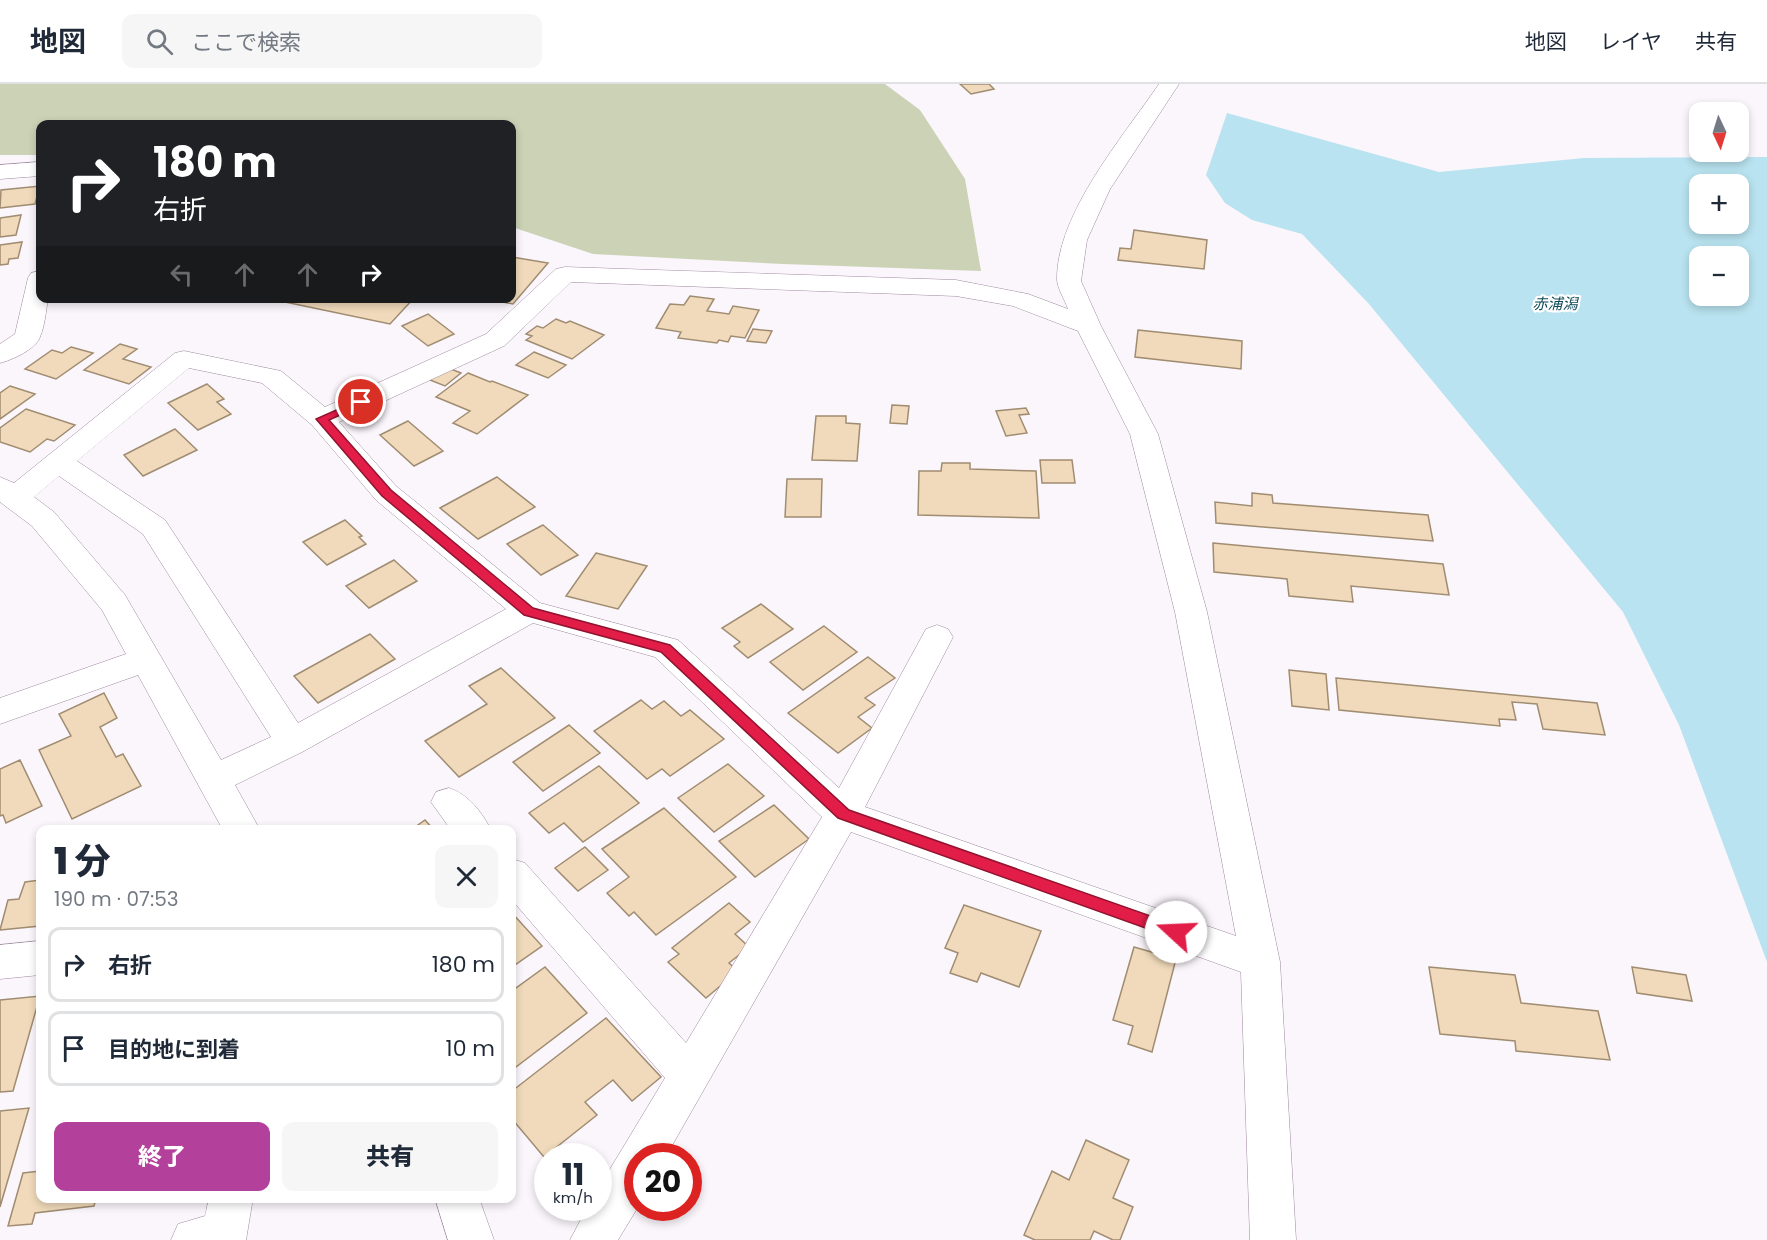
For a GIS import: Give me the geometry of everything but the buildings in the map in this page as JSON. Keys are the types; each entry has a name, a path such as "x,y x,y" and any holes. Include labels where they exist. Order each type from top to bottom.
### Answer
{"street":[{"path":"1169,84 1098,189 1075,240 1069,281 1088,326 1144,434 1191,612 1260,962 1274,1240"},
{"path":"0,172 36,169"},
{"path":"322,419 495,339 565,274 956,288 1019,299 1088,326"},
{"path":"0,355 27,338 36,296"},
{"path":"239,825 114,603 43,519 7,493 58,462 184,359 271,377 322,419 386,493 529,611 666,648 843,814 1260,962"},
{"path":"58,462 154,526 292,742"},
{"path":"214,779 292,742 529,611"},
{"path":"650,1143 843,814 938,637"},
{"path":"0,711 146,660"},
{"path":"449,802 469,825"},
{"path":"516,879 689,1076"},
{"path":"0,962 36,958"},
{"path":"593,1240 624,1188"},
{"path":"459,1203 471,1240"}],"green space":[{"path":"0,84 885,84 920,110 965,179 981,271 593,254 516,228 516,120 36,120 36,155 0,155"}],"water":[{"name":"赤浦潟","path":"1227,113 1439,172 1584,158 1689,157 1689,162 1749,162 1749,157 1767,157 1767,962 1679,725 1623,612 1369,304 1302,234 1252,220 1225,203 1206,175"}],"route":[{"path":"361,402 322,419 386,493 529,611 666,648 843,814 1176,932"}]}
